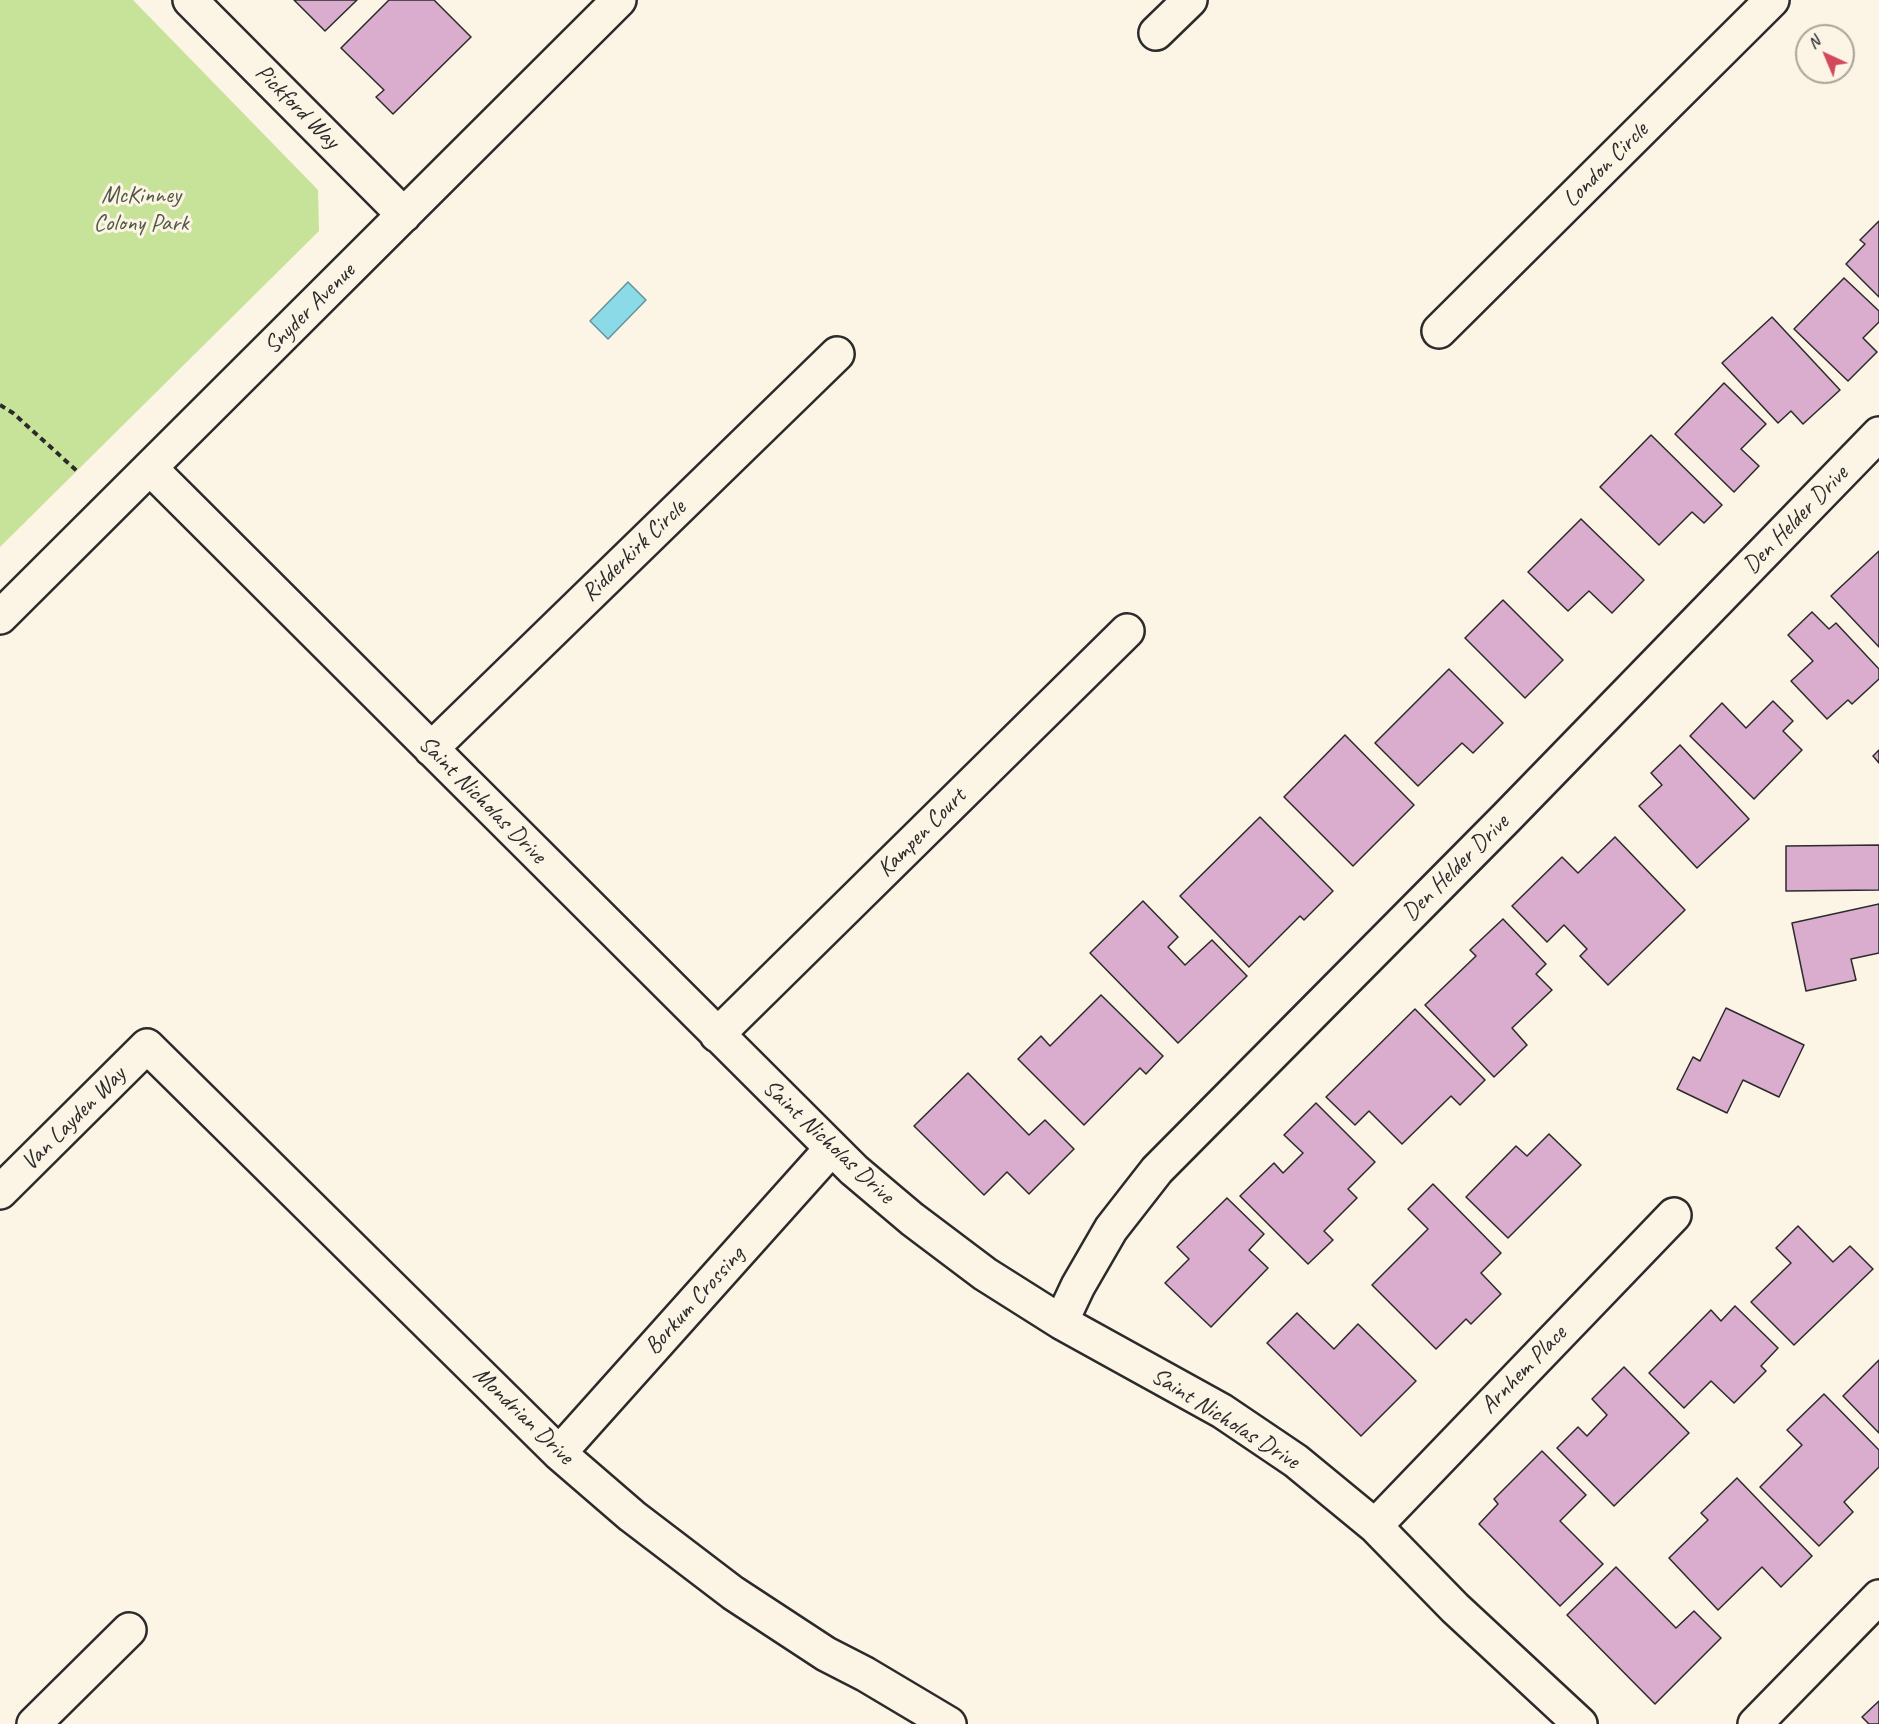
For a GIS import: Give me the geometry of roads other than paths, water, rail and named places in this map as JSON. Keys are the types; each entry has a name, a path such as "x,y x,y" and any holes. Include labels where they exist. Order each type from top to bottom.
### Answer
{"street":[{"name":"Pickford Way","path":"190,0 404,215"},
{"name":"Snyder Avenue","path":"0,617 619,0"},
{"path":"1156,33 1190,0"},
{"name":"London Circle","path":"1439,331 1772,0"},
{"name":"Ridderkirk Circle","path":"431,749 837,354"},
{"name":"Den Helder Drive","path":"1061,1322 1078,1286 1111,1229 1157,1170 1507,817 1879,434"},
{"name":"Saint Nicholas Drive","path":"150,468 717,1035 832,1148 912,1219 985,1274 1061,1322 1222,1410 1296,1461 1375,1526 1455,1608 1580,1724"},
{"name":"Kampen Court","path":"717,1035 1126,631"},
{"name":"Van Layden Way","path":"0,1192 147,1046"},
{"name":"Mondrian Drive","path":"147,1046 559,1453 632,1516 733,1593 825,1654 865,1674 949,1724"},
{"name":"Borkum Crossing","path":"559,1453 832,1148"},
{"name":"Arnhem Place","path":"1375,1526 1674,1215"},
{"path":"1755,1724 1879,1597"},
{"path":"34,1724 129,1630"}],"water":[{"path":"628,282 646,300 608,339 590,321"}],"park label":[{"name":"McKinney Colony Park","path":"141,210"}]}
